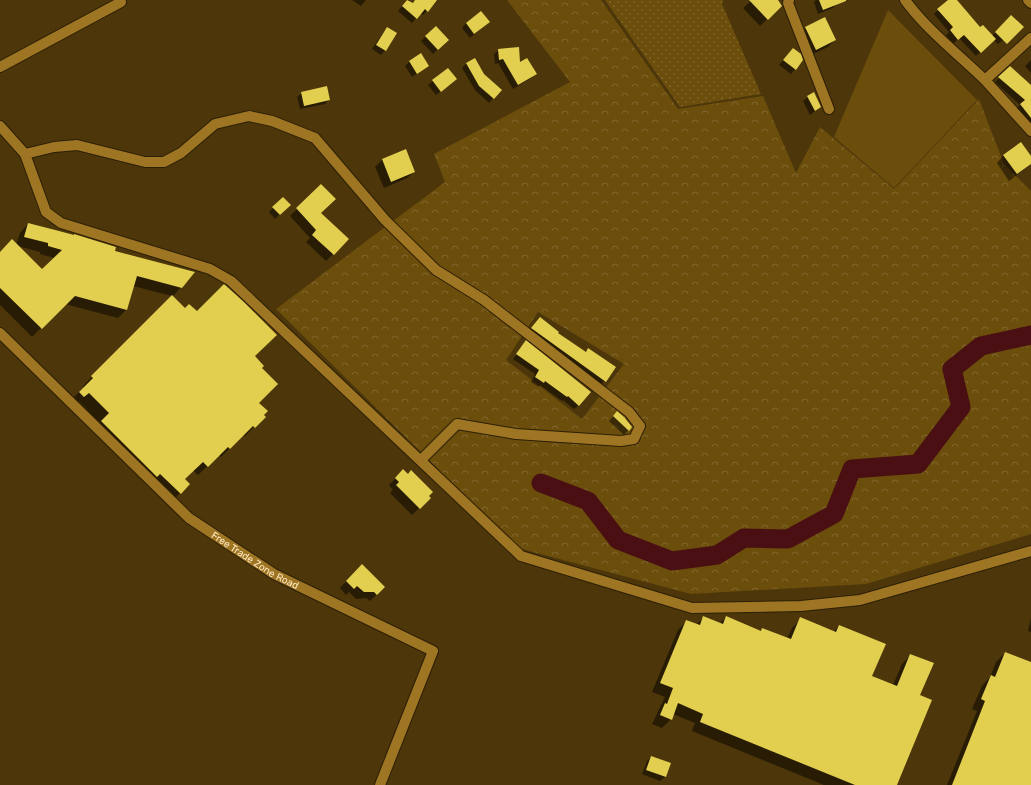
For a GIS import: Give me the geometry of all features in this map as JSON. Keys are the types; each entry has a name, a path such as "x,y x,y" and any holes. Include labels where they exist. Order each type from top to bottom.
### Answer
{"street":[{"path":"789,0 788,3 829,108"},
{"path":"905,0 911,9 985,80 1031,131"},
{"path":"1028,0 1031,3"},
{"path":"0,68 121,2"},
{"path":"985,80 1031,38"},
{"path":"24,154 54,147 77,145 145,162 164,162 181,153 215,124 248,116 272,121 314,138 385,220 436,270 490,304 629,412 640,426 634,439 621,441 516,434 456,424 422,460"},
{"path":"0,126 24,154 46,212 61,223 210,269 231,281 422,460 521,556 692,608 802,606 860,600 1031,551"},
{"name":"Free Trade Zone Road","path":"0,333 189,518 274,574 433,651 380,785"}],"green space":[{"path":"507,0 601,0 678,109 763,96 796,173 820,127 894,189 979,99 1004,164 1031,191 1031,534 866,584 691,594 518,548 276,309 445,182 434,154 570,82","holes":["538,312 624,364 582,419 506,360"]},
{"path":"605,0 723,0 722,4 761,94 680,107"},
{"path":"888,10 977,100 894,188 834,137"}],"building":[{"path":"407,0 413,3 415,0 437,0 428,12 425,9 417,19 402,6"},
{"path":"749,0 778,0 782,6 768,20"},
{"path":"819,0 846,0 846,1 823,10"},
{"path":"948,0 957,0 980,27 983,25 996,39 981,53 964,35 958,40 950,30 953,27 937,9"},
{"path":"481,11 490,22 474,34 466,23"},
{"path":"1011,15 1024,27 1007,44 995,32"},
{"path":"825,17 836,40 816,50 805,27"},
{"path":"436,26 449,40 438,50 425,36"},
{"path":"387,27 397,33 386,51 376,45"},
{"path":"519,47 520,62 527,58 537,74 518,85 503,59 499,60 498,49"},
{"path":"793,48 801,54 803,60 796,70 783,60"},
{"path":"421,53 429,66 417,74 409,61"},
{"path":"475,58 484,74 502,90 494,99 479,86 466,63"},
{"path":"1010,66 1031,85 1031,118 1020,104 1025,100 998,77"},
{"path":"448,68 457,79 441,92 432,80"},
{"path":"327,86 330,100 304,106 301,92"},
{"path":"814,92 821,107 815,111 807,96"},
{"path":"1021,142 1031,156 1031,164 1017,174 1003,155"},
{"path":"406,149 415,172 391,182 382,159"},
{"path":"321,184 336,199 321,213 349,239 334,255 312,235 316,230 296,208"},
{"path":"283,197 291,205 280,215 272,207"},
{"path":"28,223 74,234 116,247 115,251 195,272 182,288 137,276 127,310 75,296 42,329 0,288 0,252 12,239 42,269 62,250 48,246 48,243 24,237"},
{"path":"224,284 277,335 255,356 264,366 262,368 278,384 259,403 268,411 264,415 266,417 255,428 253,426 230,449 228,447 208,467 203,462 185,479 190,484 181,494 160,474 157,477 101,421 109,413 89,393 84,397 79,392 93,378 91,376 172,295 185,308 189,304 197,311"},
{"path":"540,317 559,332 558,333 586,352 588,348 616,367 606,382 531,328"},
{"path":"526,340 591,392 579,406 568,396 567,397 545,381 544,383 535,377 539,370 516,354"},
{"path":"617,411 632,427 629,431 613,416"},
{"path":"403,469 408,474 411,470 433,492 429,496 431,498 420,509 396,485 399,482 395,478"},
{"path":"362,564 385,587 377,595 374,592 364,592 357,586 354,589 346,581"},
{"path":"703,616 723,624 726,616 761,631 762,628 791,639 800,617 836,632 839,625 886,644 872,676 897,686 910,654 934,663 920,695 932,700 897,785 855,785 700,722 703,714 678,703 672,720 660,715 665,703 667,704 673,688 660,683 686,620 700,625"},
{"path":"1005,652 1031,662 1031,785 952,785 985,701 981,699 991,675 995,677"},
{"path":"651,756 671,763 666,777 646,770"}],"waterway":[{"path":"541,483 588,501 618,540 672,561 717,555 744,538 788,539 834,514 852,469 918,464 961,407 952,369 981,346 1031,335"}]}
